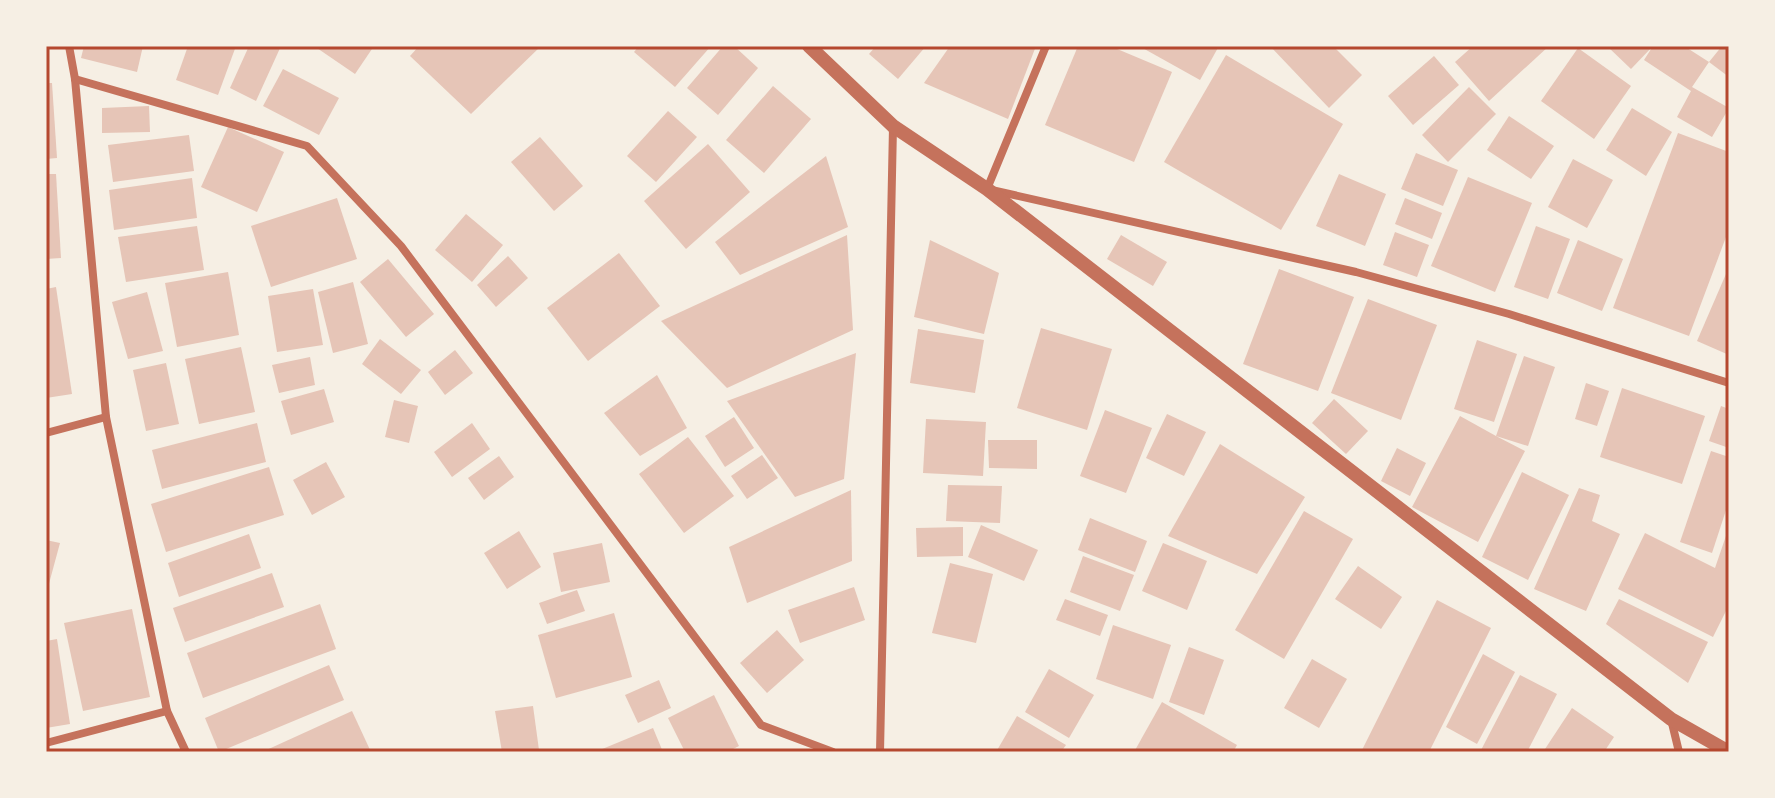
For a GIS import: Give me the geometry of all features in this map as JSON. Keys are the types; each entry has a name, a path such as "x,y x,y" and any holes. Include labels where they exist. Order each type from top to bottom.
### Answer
{"street":[{"path":"69,46 75,79 106,417 167,711 186,752"},
{"path":"809,46 893,126 987,189 1671,719 1729,752"},
{"path":"987,189 1046,46"},
{"path":"75,79 307,146 401,246 761,725 833,752"},
{"path":"880,752 893,126"},
{"path":"987,189 1356,272 1509,314 1729,383"},
{"path":"46,433 106,417"},
{"path":"46,743 167,711"},
{"path":"1671,719 1679,752"}],"building":[{"path":"84,46 143,46 137,72 81,58"},
{"path":"188,46 236,46 218,95 176,80"},
{"path":"249,46 281,46 256,101 230,88"},
{"path":"314,46 374,46 355,74"},
{"path":"419,46 541,46 471,114 410,56"},
{"path":"639,46 711,46 675,87 634,52"},
{"path":"723,46 734,46 758,68 718,115 687,88"},
{"path":"876,46 926,46 898,79 869,54"},
{"path":"950,46 1036,46 1008,119 924,83"},
{"path":"1078,46 1110,46 1172,72 1134,162 1045,125"},
{"path":"1139,46 1219,46 1200,80"},
{"path":"1270,46 1333,46 1362,75 1329,108"},
{"path":"1473,46 1549,46 1489,101 1455,62"},
{"path":"1607,46 1653,46 1631,69"},
{"path":"1653,46 1684,46 1709,62 1692,87 1729,108 1712,137 1677,117 1691,91 1644,60"},
{"path":"1722,46 1729,46 1729,77 1709,62"},
{"path":"1578,48 1631,86 1594,139 1541,101"},
{"path":"1226,55 1343,124 1281,230 1164,162"},
{"path":"1434,56 1459,85 1413,125 1388,96"},
{"path":"283,69 339,98 319,135 263,106"},
{"path":"46,83 52,83 57,158 46,159"},
{"path":"773,86 811,119 764,173 726,140"},
{"path":"1469,87 1496,114 1448,162 1422,135"},
{"path":"149,106 150,132 102,133 102,108"},
{"path":"1632,108 1672,132 1646,176 1606,150"},
{"path":"668,111 697,137 656,182 627,156"},
{"path":"1509,116 1554,146 1531,179 1487,150"},
{"path":"228,127 284,152 257,212 201,187"},
{"path":"1678,133 1729,152 1729,229 1689,336 1613,308"},
{"path":"189,135 194,171 113,182 108,145"},
{"path":"540,137 583,186 554,211 511,162"},
{"path":"708,144 750,192 686,249 644,201"},
{"path":"1416,153 1458,170 1443,206 1401,189"},
{"path":"826,156 848,227 740,275 715,242"},
{"path":"1573,159 1613,180 1587,228 1548,207"},
{"path":"46,174 56,174 61,258 46,259"},
{"path":"1339,174 1386,194 1365,246 1316,226"},
{"path":"1468,177 1532,203 1495,292 1431,266"},
{"path":"192,178 197,218 114,230 109,190"},
{"path":"337,198 357,259 271,287 251,226"},
{"path":"1405,198 1442,213 1432,239 1395,224"},
{"path":"466,214 503,245 472,282 435,250"},
{"path":"197,226 204,270 126,282 118,237"},
{"path":"1536,226 1570,239 1548,299 1514,287"},
{"path":"1395,232 1429,245 1417,277 1383,265"},
{"path":"847,235 853,330 727,388 661,321"},
{"path":"1121,235 1167,262 1153,286 1107,259"},
{"path":"930,240 999,273 984,334 914,317"},
{"path":"1578,240 1623,259 1602,311 1557,293"},
{"path":"619,253 660,306 588,361 547,308"},
{"path":"508,256 528,278 496,307 477,285"},
{"path":"388,259 434,314 406,337 360,282"},
{"path":"1729,267 1729,355 1697,341"},
{"path":"1279,269 1354,297 1318,391 1243,364"},
{"path":"228,272 239,335 177,347 165,283"},
{"path":"353,282 368,344 333,353 318,292"},
{"path":"56,287 72,394 46,398 46,289"},
{"path":"313,289 323,345 277,352 268,296"},
{"path":"147,292 163,351 128,359 112,302"},
{"path":"1368,299 1437,325 1401,420 1331,393"},
{"path":"1041,328 1112,349 1087,430 1017,408"},
{"path":"918,329 984,340 975,393 910,383"},
{"path":"380,339 421,370 401,394 362,364"},
{"path":"1477,340 1517,354 1494,422 1454,409"},
{"path":"241,347 255,412 199,424 185,359"},
{"path":"455,350 473,373 445,395 428,372"},
{"path":"856,353 844,479 795,497 727,401"},
{"path":"1524,356 1555,367 1528,446 1496,436"},
{"path":"310,357 315,385 279,393 272,365"},
{"path":"166,363 179,424 146,431 133,370"},
{"path":"657,375 687,428 640,456 604,413"},
{"path":"1586,383 1609,391 1597,426 1575,419"},
{"path":"1622,388 1705,416 1682,484 1600,457"},
{"path":"324,389 334,422 291,435 281,401"},
{"path":"1334,399 1368,431 1346,454 1312,423"},
{"path":"394,400 418,406 409,443 385,437"},
{"path":"1721,406 1729,409 1729,448 1709,441"},
{"path":"1105,410 1152,428 1126,493 1080,476"},
{"path":"1167,414 1206,432 1184,476 1146,458"},
{"path":"1460,416 1525,451 1478,542 1412,507"},
{"path":"734,417 754,448 725,467 705,436"},
{"path":"926,419 986,422 983,476 923,473"},
{"path":"257,423 266,462 162,489 152,450"},
{"path":"472,423 490,449 452,477 434,452"},
{"path":"688,437 734,496 684,533 639,474"},
{"path":"988,440 1037,440 1037,469 989,468"},
{"path":"1220,444 1305,497 1257,574 1168,536"},
{"path":"1397,448 1426,463 1410,496 1381,481"},
{"path":"1711,451 1729,457 1729,501 1712,553 1680,542"},
{"path":"762,455 778,478 747,499 731,476"},
{"path":"499,456 514,477 484,500 468,478"},
{"path":"326,462 345,497 312,515 293,480"},
{"path":"269,467 284,515 166,552 151,504"},
{"path":"1522,472 1569,495 1528,580 1482,557"},
{"path":"948,485 1002,486 1000,523 946,521"},
{"path":"1579,488 1600,495 1592,521 1620,534 1586,611 1534,589"},
{"path":"851,490 852,561 747,603 729,547"},
{"path":"1304,511 1353,539 1284,659 1235,630"},
{"path":"1090,518 1147,541 1135,572 1078,550"},
{"path":"981,525 1038,550 1024,581 968,557"},
{"path":"963,527 963,556 917,557 916,528"},
{"path":"1729,527 1729,605 1713,637 1618,589 1645,533 1715,568"},
{"path":"519,531 541,567 507,589 484,553"},
{"path":"249,534 261,568 179,597 168,563"},
{"path":"46,540 60,543 47,591 46,591"},
{"path":"602,543 610,582 561,592 553,553"},
{"path":"1163,543 1207,561 1187,610 1142,591"},
{"path":"1083,556 1134,575 1120,611 1070,592"},
{"path":"950,563 993,574 976,643 932,633"},
{"path":"1358,566 1402,597 1381,629 1335,599"},
{"path":"272,573 284,607 185,642 173,608"},
{"path":"854,587 865,620 800,643 788,610"},
{"path":"577,590 585,611 547,624 539,603"},
{"path":"1065,599 1108,615 1100,636 1056,620"},
{"path":"1619,599 1708,642 1688,683 1606,624"},
{"path":"1437,600 1491,628 1429,752 1361,752"},
{"path":"320,604 336,649 203,698 187,653"},
{"path":"132,609 150,697 83,711 64,623"},
{"path":"614,613 632,677 556,698 538,635"},
{"path":"1113,625 1171,645 1153,699 1096,679"},
{"path":"777,630 804,660 767,693 740,663"},
{"path":"57,639 70,724 46,728 46,641"},
{"path":"1189,647 1224,660 1204,715 1169,702"},
{"path":"1483,654 1515,672 1477,744 1446,727"},
{"path":"1312,659 1347,679 1319,728 1284,708"},
{"path":"329,665 344,700 219,752 205,718"},
{"path":"1049,669 1094,695 1069,738 1025,712"},
{"path":"1520,675 1557,694 1527,752 1480,752"},
{"path":"659,680 671,708 638,723 625,695"},
{"path":"714,695 739,746 727,752 685,752 668,718"},
{"path":"1162,702 1237,745 1233,752 1134,752"},
{"path":"533,706 539,750 502,752 495,711"},
{"path":"1572,708 1614,737 1604,752 1550,752 1545,749"},
{"path":"352,711 371,752 262,752"},
{"path":"1017,716 1066,745 1061,752 996,752"},
{"path":"653,728 663,752 595,752"}]}
